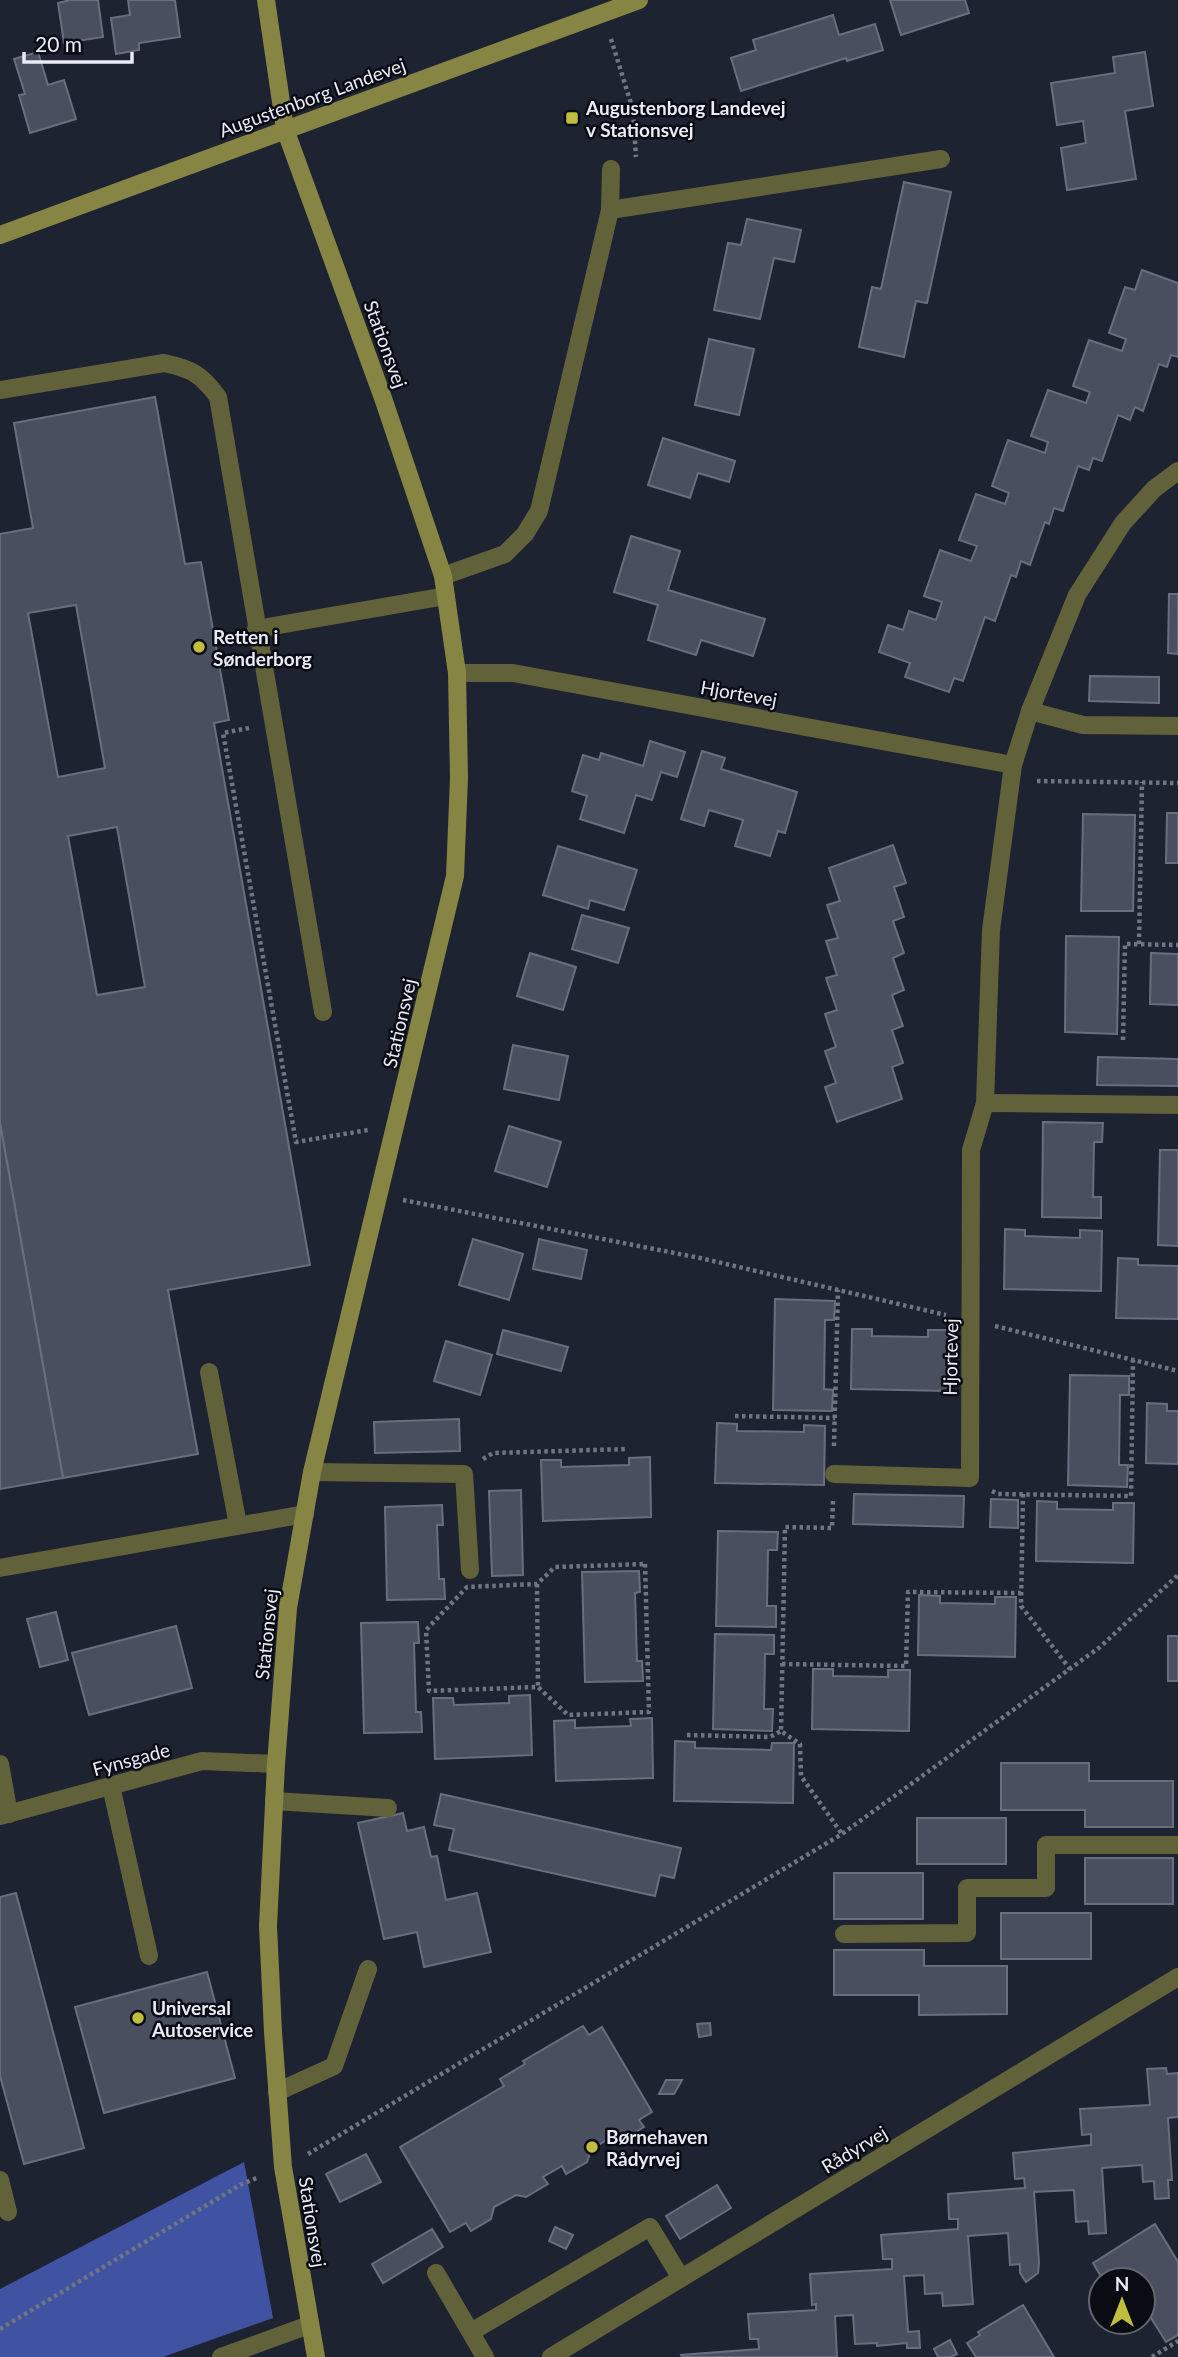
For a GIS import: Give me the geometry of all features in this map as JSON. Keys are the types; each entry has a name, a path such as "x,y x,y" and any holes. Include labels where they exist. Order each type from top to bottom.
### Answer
{"street":[{"name":"Stationsvej","path":"266,0 285,129 383,398 443,576 457,673 459,778 455,876 312,1472 288,1608 276,1764 268,1926 283,2166 316,2357"},
{"name":"Augustenborg Landevej","path":"0,235 639,0"},
{"path":"610,209 941,159"},
{"path":"443,576 505,554 525,534 539,511 610,209 611,169"},
{"path":"0,390 164,363 188,368 205,380 218,397 323,1012"},
{"name":"Hjortevej","path":"970,1478 971,1150 985,1103 991,930 1012,773 1030,711 1077,595 1123,523 1154,489 1178,471"},
{"path":"256,629 446,596"},
{"name":"Hjortevej","path":"457,673 513,673 1012,773"},
{"path":"1030,711 1083,725 1178,726"},
{"path":"985,1103 1178,1105"},
{"path":"209,1372 238,1525"},
{"path":"312,1472 464,1474 470,1570"},
{"path":"834,1474 970,1478"},
{"path":"0,1568 305,1514"},
{"name":"Fynsgade","path":"5,1815 202,1761 276,1764"},
{"path":"0,1764 5,1815"},
{"path":"111,1786 149,1956"},
{"path":"274,1801 388,1808"},
{"path":"844,1934 967,1933 967,1888 1046,1888 1046,1845 1178,1845"},
{"path":"277,2092 334,2066 368,1969"},
{"name":"Rådyrvej","path":"551,2357 1178,1977"},
{"path":"0,2180 9,2211"},
{"path":"471,2332 650,2227 681,2278"},
{"path":"436,2273 485,2357"},
{"path":"221,2357 309,2325"}],"path":[{"path":"602,13 633,110 636,159 611,169"},
{"path":"273,724 223,733 296,1142 396,1125"},
{"path":"1012,773 1178,783"},
{"path":"1139,944 1142,782"},
{"path":"1123,1040 1125,944 1178,945"},
{"path":"380,1195 700,1258 1178,1371"},
{"path":"781,1731 785,1527 832,1528 838,1290"},
{"path":"970,1478 998,1494 1131,1496 1133,1360"},
{"path":"734,1416 835,1419"},
{"path":"464,1474 493,1452 627,1449"},
{"path":"1023,1494 1021,1606 1070,1669"},
{"path":"645,1564 649,1712 568,1715 538,1687 429,1690 426,1630 467,1587 537,1584 555,1567 645,1564"},
{"path":"0,2329 243,2184 319,2149 842,1834 1100,1647 1178,1575"},
{"path":"537,1584 538,1687"},
{"path":"782,1664 906,1666 908,1592 1021,1593"},
{"path":"687,1735 769,1737 781,1731"},
{"path":"781,1731 800,1744 801,1776 842,1834"},
{"path":"1152,2357 1178,2341"}],"shaded area":[{"path":"244,2162 273,2318 163,2357 0,2357 0,2289"}],"building":[{"path":"98,0 103,37 64,43 58,3"},
{"path":"128,0 175,0 180,37 139,43 139,50 116,54 111,18 130,15"},
{"path":"890,0 965,0 969,13 901,35"},
{"path":"833,15 839,35 875,24 883,50 847,61 846,58 741,91 731,58 756,50 753,40"},
{"path":"38,52 48,85 64,80 76,119 30,133 19,95 25,94 14,59"},
{"path":"1145,52 1153,106 1125,111 1136,179 1067,190 1061,148 1086,143 1083,121 1057,125 1051,83 1115,73 1113,57"},
{"path":"904,182 951,192 927,303 916,301 904,357 859,347 872,287 881,289"},
{"path":"747,219 801,230 794,262 774,258 760,319 714,310 728,243 741,245"},
{"path":"1142,270 1178,283 1178,357 1171,355 1167,367 1159,364 1143,411 1135,407 1130,420 1118,415 1102,461 1093,458 1089,470 1078,466 1063,511 1054,508 1049,524 1045,522 1030,565 1021,561 1016,577 1011,575 995,621 985,617 963,681 954,678 949,692 905,677 910,663 879,652 888,625 903,630 909,611 936,620 942,602 924,596 940,550 971,561 977,546 959,540 976,494 1005,504 1009,493 992,486 1008,440 1045,453 1048,442 1031,436 1048,390 1086,403 1090,392 1073,386 1089,340 1122,351 1126,339 1109,333 1125,287 1135,290"},
{"path":"709,339 754,349 739,415 695,405"},
{"path":"155,397 185,564 201,562 229,720 214,723 310,1265 168,1290 198,1454 63,1478 0,1123 0,534 33,528 14,423","holes":["76,605 105,768 58,777 28,613","117,827 145,987 97,995 68,836"]},
{"path":"663,438 735,461 729,482 698,473 690,498 648,485"},
{"path":"631,536 680,551 668,590 765,619 753,656 701,640 696,655 648,640 658,605 614,592"},
{"path":"1169,594 1178,594 1178,654 1168,653"},
{"path":"1090,676 1159,677 1159,703 1089,701"},
{"path":"650,741 685,752 677,777 661,772 652,800 636,795 624,833 580,819 587,796 572,791 583,755 599,760 601,753 643,766"},
{"path":"702,751 725,758 721,769 797,792 785,833 778,831 770,856 735,846 743,820 709,810 704,826 681,819"},
{"path":"1167,813 1178,813 1178,863 1166,863"},
{"path":"1083,814 1135,815 1133,911 1081,911"},
{"path":"893,845 906,883 894,887 904,917 893,921 904,953 893,958 904,990 892,995 903,1026 892,1030 903,1063 892,1067 902,1099 837,1122 825,1087 836,1083 825,1051 836,1047 825,1014 837,1010 826,978 837,975 826,941 838,938 827,905 840,901 829,868"},
{"path":"558,846 637,870 624,910 590,900 588,909 543,895"},
{"path":"582,915 629,928 618,963 572,949"},
{"path":"1066,936 1119,937 1117,1034 1065,1032"},
{"path":"530,953 576,967 563,1010 517,996"},
{"path":"1151,953 1178,954 1178,1005 1150,1004"},
{"path":"513,1045 568,1056 559,1100 504,1089"},
{"path":"1098,1057 1178,1059 1178,1086 1097,1085"},
{"path":"1043,1122 1103,1123 1102,1142 1094,1142 1093,1197 1101,1197 1101,1218 1042,1217"},
{"path":"0,1123 63,1478 0,1489"},
{"path":"509,1126 561,1142 547,1187 495,1171"},
{"path":"1160,1150 1178,1150 1178,1246 1158,1245"},
{"path":"1005,1229 1025,1230 1025,1236 1080,1238 1080,1230 1102,1231 1101,1291 1004,1289"},
{"path":"473,1239 523,1254 509,1300 459,1285"},
{"path":"539,1239 587,1250 581,1279 533,1269"},
{"path":"1118,1258 1138,1259 1138,1265 1178,1266 1178,1319 1116,1318"},
{"path":"775,1299 835,1301 834,1320 825,1320 824,1389 833,1390 832,1411 773,1410"},
{"path":"852,1329 872,1329 872,1336 928,1337 928,1330 949,1330 948,1391 851,1389"},
{"path":"503,1330 568,1347 561,1371 497,1354"},
{"path":"446,1341 492,1355 480,1395 434,1381"},
{"path":"1070,1375 1129,1376 1129,1395 1120,1395 1119,1465 1128,1465 1127,1487 1068,1485"},
{"path":"1147,1403 1167,1404 1167,1411 1178,1411 1178,1464 1146,1463"},
{"path":"459,1419 460,1451 375,1453 374,1422"},
{"path":"717,1423 737,1424 737,1431 804,1432 804,1425 825,1426 824,1485 715,1483"},
{"path":"650,1457 651,1517 543,1521 541,1460 561,1460 561,1467 629,1465 629,1458"},
{"path":"521,1490 523,1575 492,1576 489,1491"},
{"path":"854,1494 964,1496 963,1527 853,1524"},
{"path":"991,1499 1018,1500 1018,1528 990,1527"},
{"path":"1037,1501 1057,1502 1057,1509 1113,1510 1113,1503 1134,1503 1133,1563 1036,1561"},
{"path":"442,1505 443,1525 437,1525 439,1579 444,1579 445,1599 387,1600 385,1507"},
{"path":"718,1531 778,1532 777,1550 768,1550 767,1606 776,1606 776,1627 716,1626"},
{"path":"639,1571 640,1592 635,1593 637,1661 642,1661 643,1681 585,1682 582,1572"},
{"path":"919,1595 940,1596 940,1603 995,1604 995,1597 1016,1597 1015,1657 918,1655"},
{"path":"56,1612 68,1660 40,1667 27,1619"},
{"path":"418,1622 419,1643 414,1643 416,1712 421,1712 422,1732 364,1733 361,1623"},
{"path":"176,1626 192,1688 89,1715 72,1653"},
{"path":"715,1634 774,1635 774,1654 765,1654 764,1709 773,1709 772,1731 713,1729"},
{"path":"1168,1636 1178,1636 1178,1681 1168,1681"},
{"path":"813,1669 833,1669 833,1676 888,1677 888,1670 910,1670 909,1731 812,1729"},
{"path":"530,1695 532,1755 435,1759 433,1698 453,1698 454,1705 509,1703 509,1696"},
{"path":"652,1718 653,1778 556,1781 554,1721 575,1720 575,1728 631,1726 630,1719"},
{"path":"675,1741 695,1742 695,1748 771,1750 772,1743 794,1743 793,1803 674,1801"},
{"path":"1001,1763 1089,1763 1089,1781 1173,1781 1173,1827 1085,1827 1085,1810 1001,1810"},
{"path":"441,1794 681,1848 674,1878 660,1875 655,1896 449,1850 454,1829 434,1825"},
{"path":"403,1813 407,1831 424,1827 431,1857 437,1856 446,1900 477,1893 491,1952 424,1967 417,1932 384,1939 358,1823"},
{"path":"917,1818 1006,1818 1006,1864 917,1864"},
{"path":"1085,1858 1173,1858 1173,1904 1085,1904"},
{"path":"834,1873 923,1873 923,1919 834,1919"},
{"path":"16,1893 84,2148 24,2164 0,2076 0,1897"},
{"path":"1001,1913 1091,1913 1091,1959 1001,1959"},
{"path":"834,1950 924,1950 924,1966 1007,1966 1007,2014 919,2015 919,1995 834,1995"},
{"path":"207,1972 235,2078 104,2113 75,2007"},
{"path":"710,2023 711,2035 699,2037 697,2024"},
{"path":"583,2026 589,2035 602,2027 652,2112 639,2120 644,2127 622,2140 611,2137 591,2150 587,2162 566,2174 562,2166 543,2177 548,2184 526,2197 516,2195 494,2207 491,2219 471,2231 466,2223 450,2232 400,2147 504,2086 500,2079 525,2064 523,2061"},
{"path":"1166,2068 1167,2074 1178,2073 1178,2117 1168,2118 1172,2180 1168,2180 1169,2198 1155,2199 1154,2181 1143,2182 1142,2165 1102,2168 1106,2233 1089,2234 1088,2221 1076,2222 1074,2190 1034,2192 1039,2263 1038,2273 1026,2282 1020,2273 1020,2264 1010,2265 1008,2233 968,2236 973,2304 943,2306 942,2293 925,2294 924,2275 904,2276 908,2332 919,2331 920,2348 907,2348 907,2343 877,2346 877,2343 855,2344 853,2315 835,2316 837,2357 682,2357 681,2355 759,2349 758,2339 750,2339 748,2314 816,2310 816,2304 812,2305 810,2274 892,2269 892,2259 883,2259 881,2235 958,2229 958,2219 949,2219 948,2194 1025,2188 1024,2178 1015,2179 1013,2153 1091,2145 1091,2134 1082,2135 1080,2109 1150,2105 1147,2069"},
{"path":"666,2080 682,2080 674,2094 659,2094"},
{"path":"366,2154 381,2182 340,2202 326,2174"},
{"path":"717,2185 731,2208 680,2239 666,2216"},
{"path":"1155,2224 1178,2262 1178,2335 1166,2342 1157,2328 1157,2266 1095,2266 1093,2263"},
{"path":"555,2227 573,2235 566,2249 549,2241"},
{"path":"432,2229 443,2247 383,2283 372,2264"},
{"path":"1023,2305 1054,2357 976,2357 967,2343 980,2335 978,2332"},
{"path":"950,2340 957,2354 938,2357 934,2349"}],"place":[{"name":"Augustenborg Landevej v Stationsvej","path":"572,118"},
{"name":"Retten i Sønderborg","path":"199,647"},
{"name":"Universal Autoservice","path":"138,2018"},
{"name":"Børnehaven Rådyrvej","path":"592,2147"}]}
